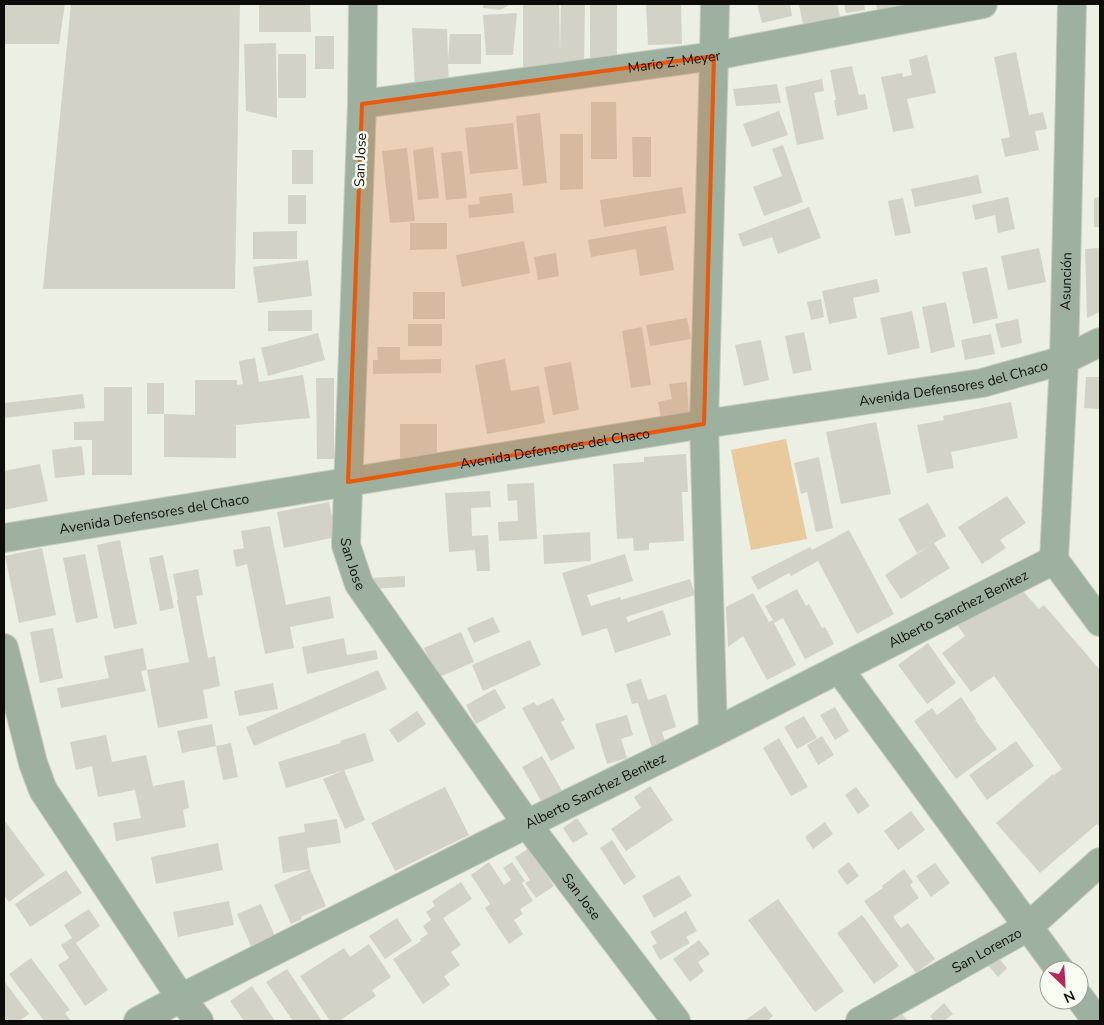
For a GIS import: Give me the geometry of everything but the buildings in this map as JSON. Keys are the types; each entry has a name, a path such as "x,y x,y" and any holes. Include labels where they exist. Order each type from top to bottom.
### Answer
{"street":[{"name":"San Jose","path":"363,4 362,104 346,545 359,584 527,824 676,1021"},
{"path":"713,733 704,424 715,4"},
{"name":"Mario Z. Meyer","path":"362,104 714,56 983,4"},
{"name":"Asunción","path":"1054,560 1064,360 1072,4"},
{"name":"Avenida Defensores del Chaco","path":"4,538 704,424 982,383 1064,360 1100,342"},
{"path":"1054,560 1100,622"},
{"name":"Alberto Sanchez Benitez","path":"138,1021 1054,560"},
{"path":"4,648 33,763 43,790 181,998 199,1021"},
{"path":"839,669 1053,960"},
{"name":"San Lorenzo","path":"860,1021 1028,927 1100,862"},
{"path":"1089,1010 1097,1021"}],"highlighted area":[{"path":"714,56 704,424 348,482 362,104"}],"shaded area":[{"path":"786,439 807,539 751,550 731,450"}]}
